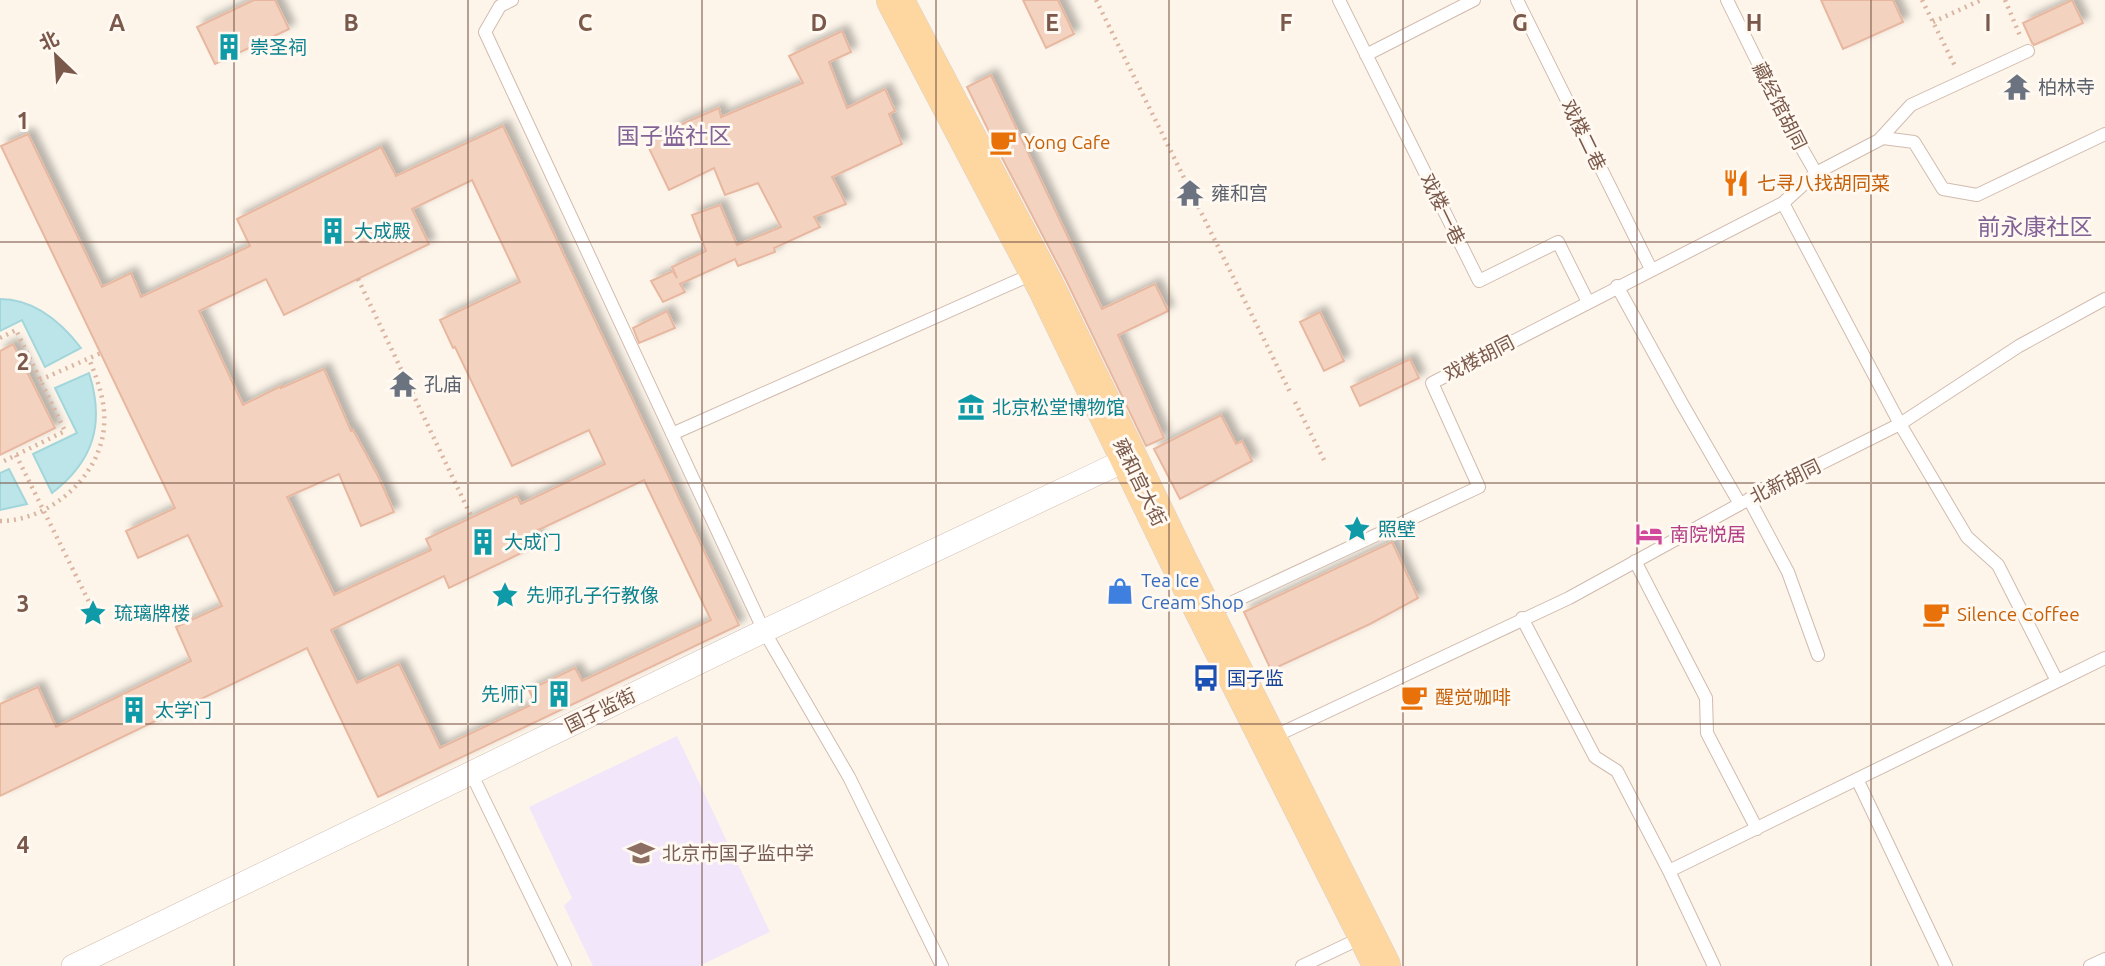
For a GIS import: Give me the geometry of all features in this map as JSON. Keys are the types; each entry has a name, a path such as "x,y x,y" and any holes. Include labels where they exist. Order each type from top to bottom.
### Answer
{"main road":[{"name":"雍和宫大街","path":"895,0 1038,272 1128,459 1374,951"}],"street":[{"name":"国子监街","path":"73,966 764,631 1128,459"}],"lane":[{"path":"512,0 500,6 485,32 764,631 849,777 943,966"},
{"name":"戏楼一巷","path":"1339,0 1479,281 1558,242 1588,302"},
{"path":"1366,55 1474,0"},
{"name":"戏楼二巷","path":"1517,0 1651,269"},
{"name":"藏经馆胡同","path":"1727,0 1789,126 1816,173"},
{"path":"1878,140 1912,105 2028,51"},
{"path":"1878,140 1883,138 1914,142 1944,189 1977,195 2105,134"},
{"name":"戏楼胡同","path":"1207,614 1479,487 1432,383 1783,203 1816,173 1878,140"},
{"path":"1783,203 1899,424 1967,537 1998,565 2057,681"},
{"path":"672,434 1038,272"},
{"path":"1617,286 1681,402 1788,572 1818,655"},
{"name":"北新胡同","path":"1267,739 1569,597 1745,501 1899,424 2019,346 2105,299"},
{"path":"1635,561 1706,698 1707,733 1757,829"},
{"path":"1522,618 1595,757 1616,771 1669,871 1714,966"},
{"path":"1669,871 2105,658"},
{"path":"471,773 565,966"},
{"path":"1857,779 1947,966"},
{"path":"1302,966 1374,951"},
{"path":"2090,966 2105,959"}],"path":[{"path":"1096,0 1290,392"},
{"path":"1922,0 1962,82"},
{"path":"1933,22 1981,0"},
{"path":"2005,0 2028,51"},
{"path":"358,279 471,517"},
{"path":"0,338 16,330 65,430 0,463"},
{"path":"40,380 101,353"},
{"path":"0,521 15,521 44,510 75,487 97,456 104,427 102,390 89,359"},
{"path":"1295,401 1324,460"},
{"path":"16,455 95,614"}],"shaded area":[{"name":"北京市国子监中学","path":"677,736 770,932 699,966 593,966 564,906 572,898 529,807"}],"water":[{"path":"0,299 25,303 46,314 65,329 81,348 45,367 22,320 0,331"},
{"path":"89,373 96,408 92,440 78,468 52,493 33,454 77,433 55,388"},
{"path":"9,469 27,504 0,510 0,473"}],"building":[{"name":"崇圣祠","path":"254,0 275,0 289,29 215,64 197,27"},
{"path":"1023,0 1058,0 1074,34 1046,48"},
{"path":"1821,0 1893,0 1903,22 1843,49"},
{"path":"2072,0 2083,23 2034,45 2023,23"},
{"path":"842,31 851,52 829,62 847,108 885,89 895,111 889,114 902,144 832,177 846,204 814,217 820,227 774,248 775,252 738,266 735,259 680,284 685,292 663,302 651,281 673,271 677,278 672,267 706,251 692,215 720,205 737,245 781,227 758,183 725,195 714,168 669,190 647,144 676,129 675,127 719,108 721,117 803,83 789,56"},
{"path":"991,75 1102,309 1155,284 1168,311 1118,335 1164,438 1146,446 1066,280 967,87"},
{"path":"503,126 739,625 378,797 307,648 0,796 0,704 38,687 56,727 191,661 176,627 222,606 188,535 138,558 126,531 175,508 1,146 28,134 102,287 131,273 141,297 250,246 237,219 381,147 396,176","holes":["472,180 520,282 440,320 453,348 455,347 512,466 589,430 605,464 521,504 517,496 426,539 431,550 334,595 287,497 339,474 361,526 394,512 379,478 353,430 351,431 324,369 243,405 199,311 266,279 284,315 429,244 412,209","644,480 711,620 582,681 575,668 529,690 535,703 440,748 399,664 357,683 331,630 444,576 449,588 540,544 534,532"]},
{"path":"667,311 675,328 639,343 633,328"},
{"path":"1320,312 1344,361 1324,371 1300,322"},
{"path":"13,344 55,428 0,455 0,351"},
{"path":"1410,359 1419,378 1360,406 1351,387"},
{"path":"1221,415 1236,444 1242,441 1252,461 1180,499 1154,449"},
{"path":"1392,542 1418,598 1370,624 1271,670 1244,612"}],"place":[{"name":"崇圣祠","path":"229,47"},
{"name":"柏林寺","path":"2017,87"},
{"name":"Yong Cafe","path":"1003,142"},
{"name":"七寻八找胡同菜","path":"1736,183"},
{"name":"雍和宫","path":"1190,193"},
{"name":"大成殿","path":"333,231"},
{"name":"孔庙","path":"403,384"},
{"name":"北京松堂博物馆","path":"971,407"},
{"name":"照壁","path":"1357,529"},
{"name":"南院悦居","path":"1649,534"},
{"name":"大成门","path":"483,542"},
{"name":"Tea Ice Cream Shop","path":"1120,591"},
{"name":"先师孔子行教像","path":"505,595"},
{"name":"琉璃牌楼","path":"93,613"},
{"name":"Silence Coffee","path":"1936,614"},
{"name":"国子监","path":"1206,678"},
{"name":"先师门","path":"559,694"},
{"name":"醒觉咖啡","path":"1414,697"},
{"name":"太学门","path":"134,710"},
{"name":"北京市国子监中学","path":"641,853"}],"district":[{"name":"国子监社区","path":"674,136"},
{"name":"前永康社区","path":"2035,227"}]}
